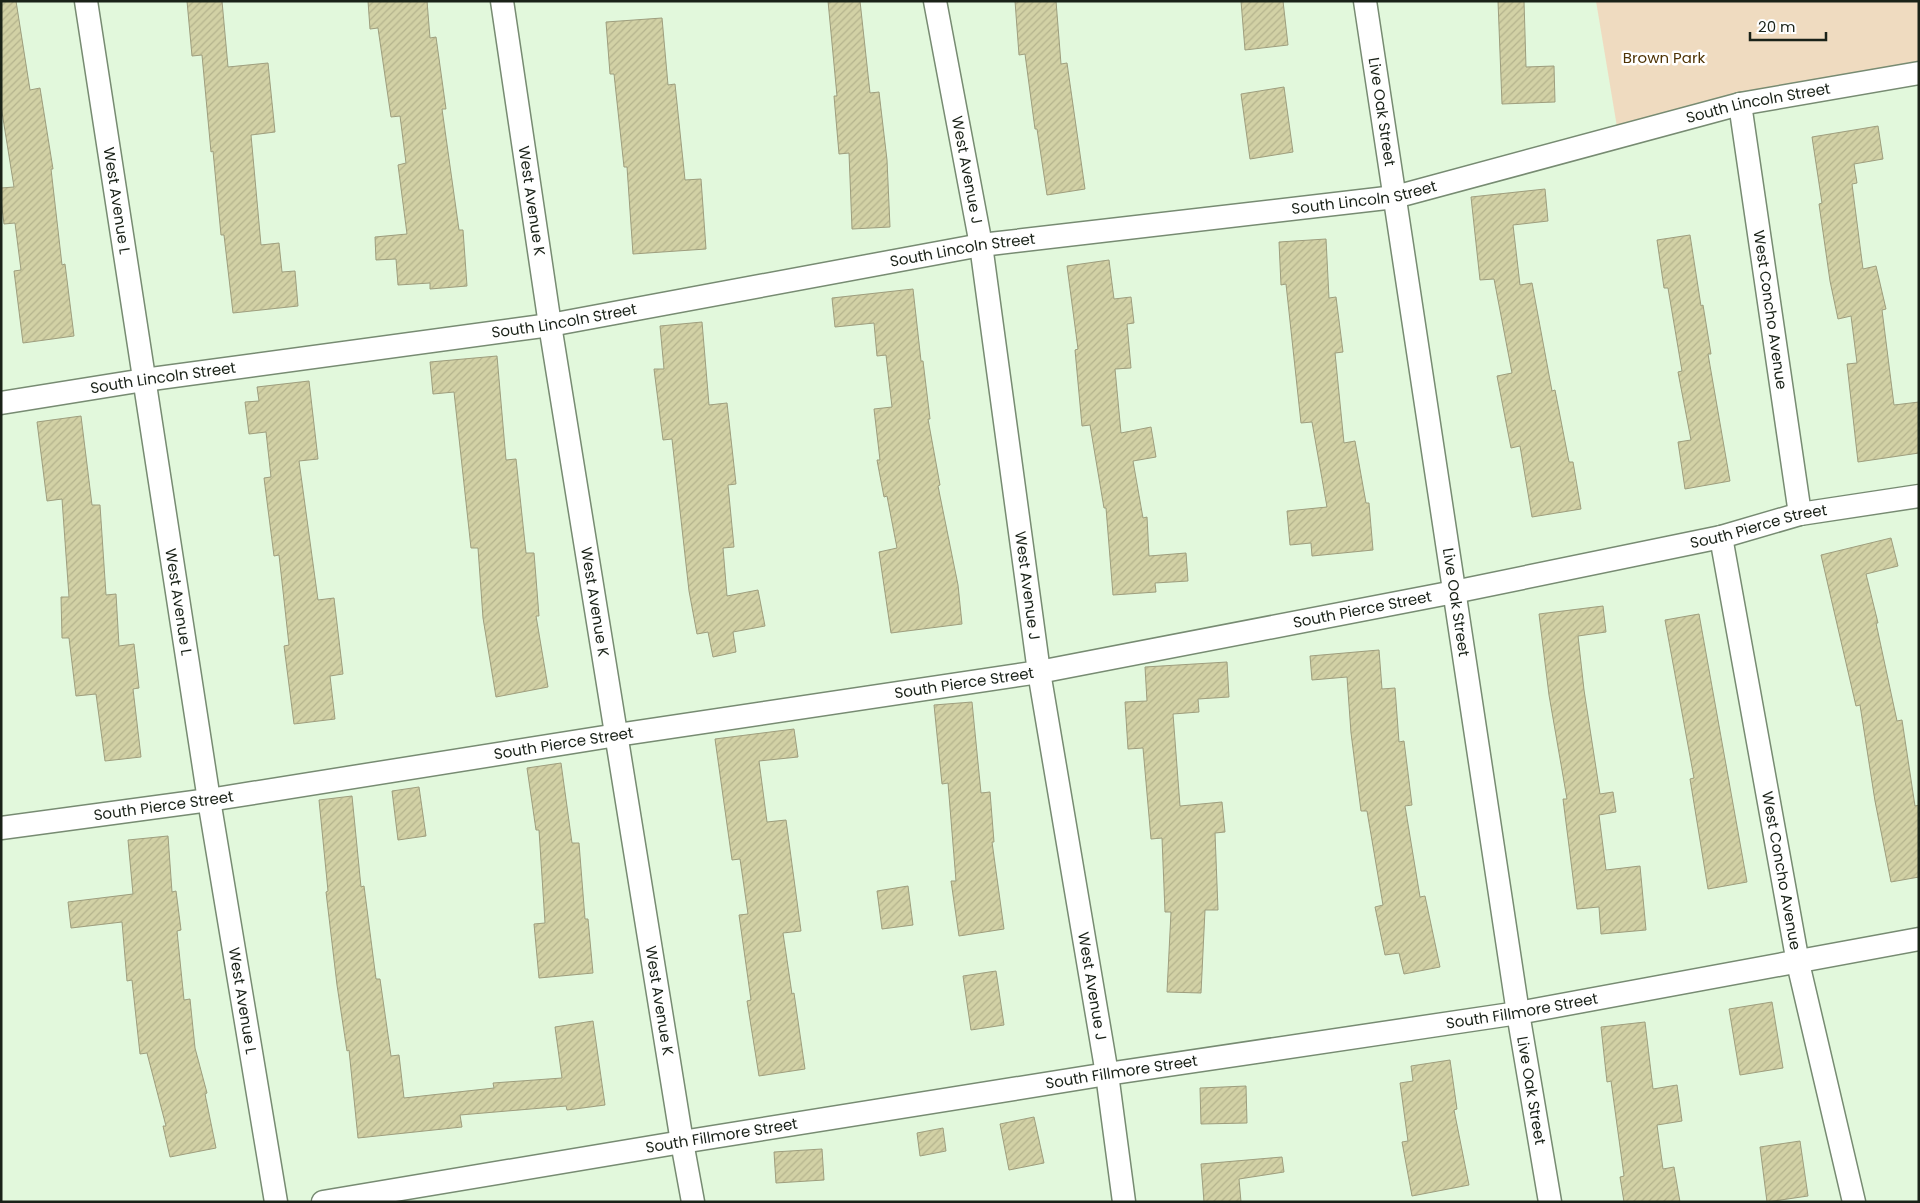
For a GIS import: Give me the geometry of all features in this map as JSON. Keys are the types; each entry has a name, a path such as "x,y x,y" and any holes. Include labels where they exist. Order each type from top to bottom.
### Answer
{"street":[{"name":"West Avenue L","path":"86,1 209,800 276,1202"},
{"name":"West Avenue K","path":"502,1 550,325 693,1202"},
{"name":"West Avenue J","path":"935,1 981,245 1039,672 1107,1074 1124,1202"},
{"name":"Live Oak Street","path":"1365,1 1518,1013 1550,1202"},
{"name":"South Lincoln Street","path":"1,402 144,380 550,325 981,245 1395,197 1740,104 1919,73"},
{"name":"West Concho Avenue","path":"1740,104 1800,514"},
{"name":"South Pierce Street","path":"1,828 209,800 617,735 1039,672 1454,592 1721,537 1800,514 1919,496"},
{"name":"West Concho Avenue","path":"1721,537 1798,963 1854,1202"},
{"name":"South Fillmore Street","path":"322,1202 1107,1074 1518,1013 1798,963 1919,939"}],"green space":[{"name":"Brown Park","path":"1596,1 1919,1 1919,64 1617,127"}],"building":[{"path":"1,1 16,1 30,90 40,88 53,169 51,169 62,265 65,264 74,336 23,343 14,271 21,270 15,223 4,224 1,200 1,188 14,187 1,106"},
{"path":"187,1 222,1 228,67 268,63 275,132 251,135 261,245 279,243 282,272 295,271 298,306 233,313 224,235 221,235 213,151 211,152 202,55 192,56"},
{"path":"368,1 427,1 430,38 436,37 446,109 442,109 459,230 463,230 467,286 430,289 430,283 398,285 396,259 376,260 375,237 407,234 398,165 406,163 400,116 391,117 378,28 370,29"},
{"path":"828,1 860,1 870,93 879,92 887,160 890,227 852,229 849,153 839,154 834,96 837,96"},
{"path":"1015,1 1056,1 1061,64 1067,63 1085,189 1047,195 1037,129 1035,129 1025,54 1019,55"},
{"path":"1241,1 1283,1 1288,45 1245,50"},
{"path":"1498,1 1524,1 1526,67 1554,66 1555,102 1502,104"},
{"path":"662,18 668,85 675,84 685,180 701,179 706,249 633,254 627,167 624,167 614,74 610,74 606,22"},
{"path":"1284,87 1293,152 1250,159 1241,94"},
{"path":"1878,126 1883,159 1854,164 1857,183 1852,184 1863,269 1876,266 1886,309 1882,310 1894,405 1919,402 1919,453 1858,462 1847,364 1857,363 1851,316 1838,319 1830,281 1819,204 1822,203 1812,137"},
{"path":"1545,189 1548,221 1513,225 1520,285 1532,283 1552,391 1555,390 1569,462 1573,462 1581,509 1532,517 1520,446 1511,448 1497,376 1512,373 1494,279 1480,280 1471,197"},
{"path":"1690,235 1701,306 1703,305 1711,354 1708,354 1730,481 1685,489 1678,442 1691,440 1678,372 1682,371 1668,288 1664,288 1657,240"},
{"path":"1326,239 1329,298 1336,297 1343,352 1335,353 1344,443 1355,441 1366,503 1369,503 1373,550 1312,556 1311,543 1290,545 1287,511 1327,507 1312,422 1301,423 1286,284 1281,285 1279,242"},
{"path":"1109,260 1114,299 1131,297 1134,323 1127,324 1131,368 1115,369 1121,433 1151,427 1156,457 1133,461 1143,518 1147,517 1149,556 1186,553 1188,581 1155,583 1156,592 1113,595 1106,508 1104,508 1090,425 1082,426 1075,350 1078,349 1067,266"},
{"path":"913,289 930,419 928,419 940,485 938,486 958,585 962,624 891,633 879,552 897,548 887,496 884,497 877,460 880,460 874,409 892,407 886,355 877,356 874,323 835,327 832,298"},
{"path":"702,322 709,405 727,403 736,484 728,485 734,547 723,548 727,596 758,590 765,626 733,632 736,652 713,657 708,632 697,634 689,591 672,439 663,440 654,369 664,369 660,326"},
{"path":"497,356 506,460 516,459 526,553 534,553 539,616 536,616 548,687 496,697 483,618 478,548 471,548 454,392 433,394 430,362"},
{"path":"309,381 318,459 299,461 318,600 334,598 343,674 330,676 335,719 294,724 284,646 289,645 279,555 274,556 264,478 271,477 266,432 249,434 245,402 259,401 257,387"},
{"path":"81,416 92,505 100,505 106,595 116,594 119,646 134,644 139,688 133,689 141,757 105,761 96,694 76,696 69,638 62,638 61,597 69,597 62,499 47,501 37,422"},
{"path":"1891,538 1898,566 1866,574 1878,623 1876,623 1897,721 1902,720 1915,806 1919,805 1919,877 1891,882 1875,801 1860,705 1856,706 1821,555"},
{"path":"1603,606 1606,632 1578,636 1584,690 1600,794 1613,792 1616,812 1599,815 1606,870 1640,866 1646,930 1601,934 1599,907 1577,909 1563,799 1567,799 1549,695 1539,614"},
{"path":"1699,614 1747,882 1708,889 1690,779 1694,778 1665,620"},
{"path":"1379,650 1382,689 1395,688 1399,742 1404,741 1412,805 1405,806 1420,897 1425,896 1440,967 1404,974 1399,953 1385,955 1375,907 1383,905 1367,811 1361,811 1351,733 1347,677 1312,680 1310,656"},
{"path":"1227,662 1229,697 1198,699 1199,712 1173,714 1180,806 1222,802 1225,832 1215,833 1218,910 1205,910 1201,993 1167,992 1171,912 1165,912 1162,838 1151,839 1143,748 1128,749 1125,702 1147,701 1145,667"},
{"path":"972,702 981,793 990,792 994,842 992,842 1004,929 959,936 951,881 956,881 948,783 942,784 934,705"},
{"path":"794,729 798,757 759,761 767,822 786,820 801,931 783,933 805,1069 759,1076 747,1001 751,1000 739,915 748,914 740,859 732,860 715,739"},
{"path":"561,763 572,843 579,843 585,919 588,919 593,973 539,978 534,924 545,923 539,830 536,830 527,768"},
{"path":"419,787 426,836 398,840 392,791"},
{"path":"352,796 361,887 364,886 376,979 380,979 391,1056 399,1055 404,1098 494,1088 493,1083 562,1078 555,1027 593,1021 605,1105 567,1110 566,1106 460,1115 462,1127 358,1138 349,1050 347,1051 337,985 326,892 328,891 319,800"},
{"path":"168,836 172,892 176,891 181,930 177,931 184,1000 190,999 195,1048 207,1093 205,1094 216,1148 170,1157 163,1126 166,1126 147,1053 140,1054 132,980 127,981 122,922 71,928 68,902 133,894 128,840"},
{"path":"908,886 913,925 882,929 877,891"},
{"path":"996,971 1004,1025 971,1030 963,976"},
{"path":"1772,1002 1783,1068 1740,1075 1729,1009"},
{"path":"1645,1022 1653,1089 1677,1085 1682,1121 1657,1125 1663,1169 1674,1167 1680,1202 1624,1202 1620,1177 1624,1176 1611,1081 1607,1082 1601,1027"},
{"path":"1450,1060 1457,1109 1454,1110 1469,1185 1412,1196 1402,1142 1408,1141 1400,1083 1413,1081 1411,1066"},
{"path":"1246,1086 1247,1123 1201,1124 1200,1088"},
{"path":"1034,1117 1044,1163 1009,1170 1000,1124"},
{"path":"943,1128 946,1151 920,1156 917,1133"},
{"path":"1800,1141 1808,1196 1767,1202 1760,1147"},
{"path":"822,1149 824,1180 776,1183 774,1152"},
{"path":"1282,1157 1284,1172 1239,1179 1241,1202 1204,1202 1201,1164"}]}
